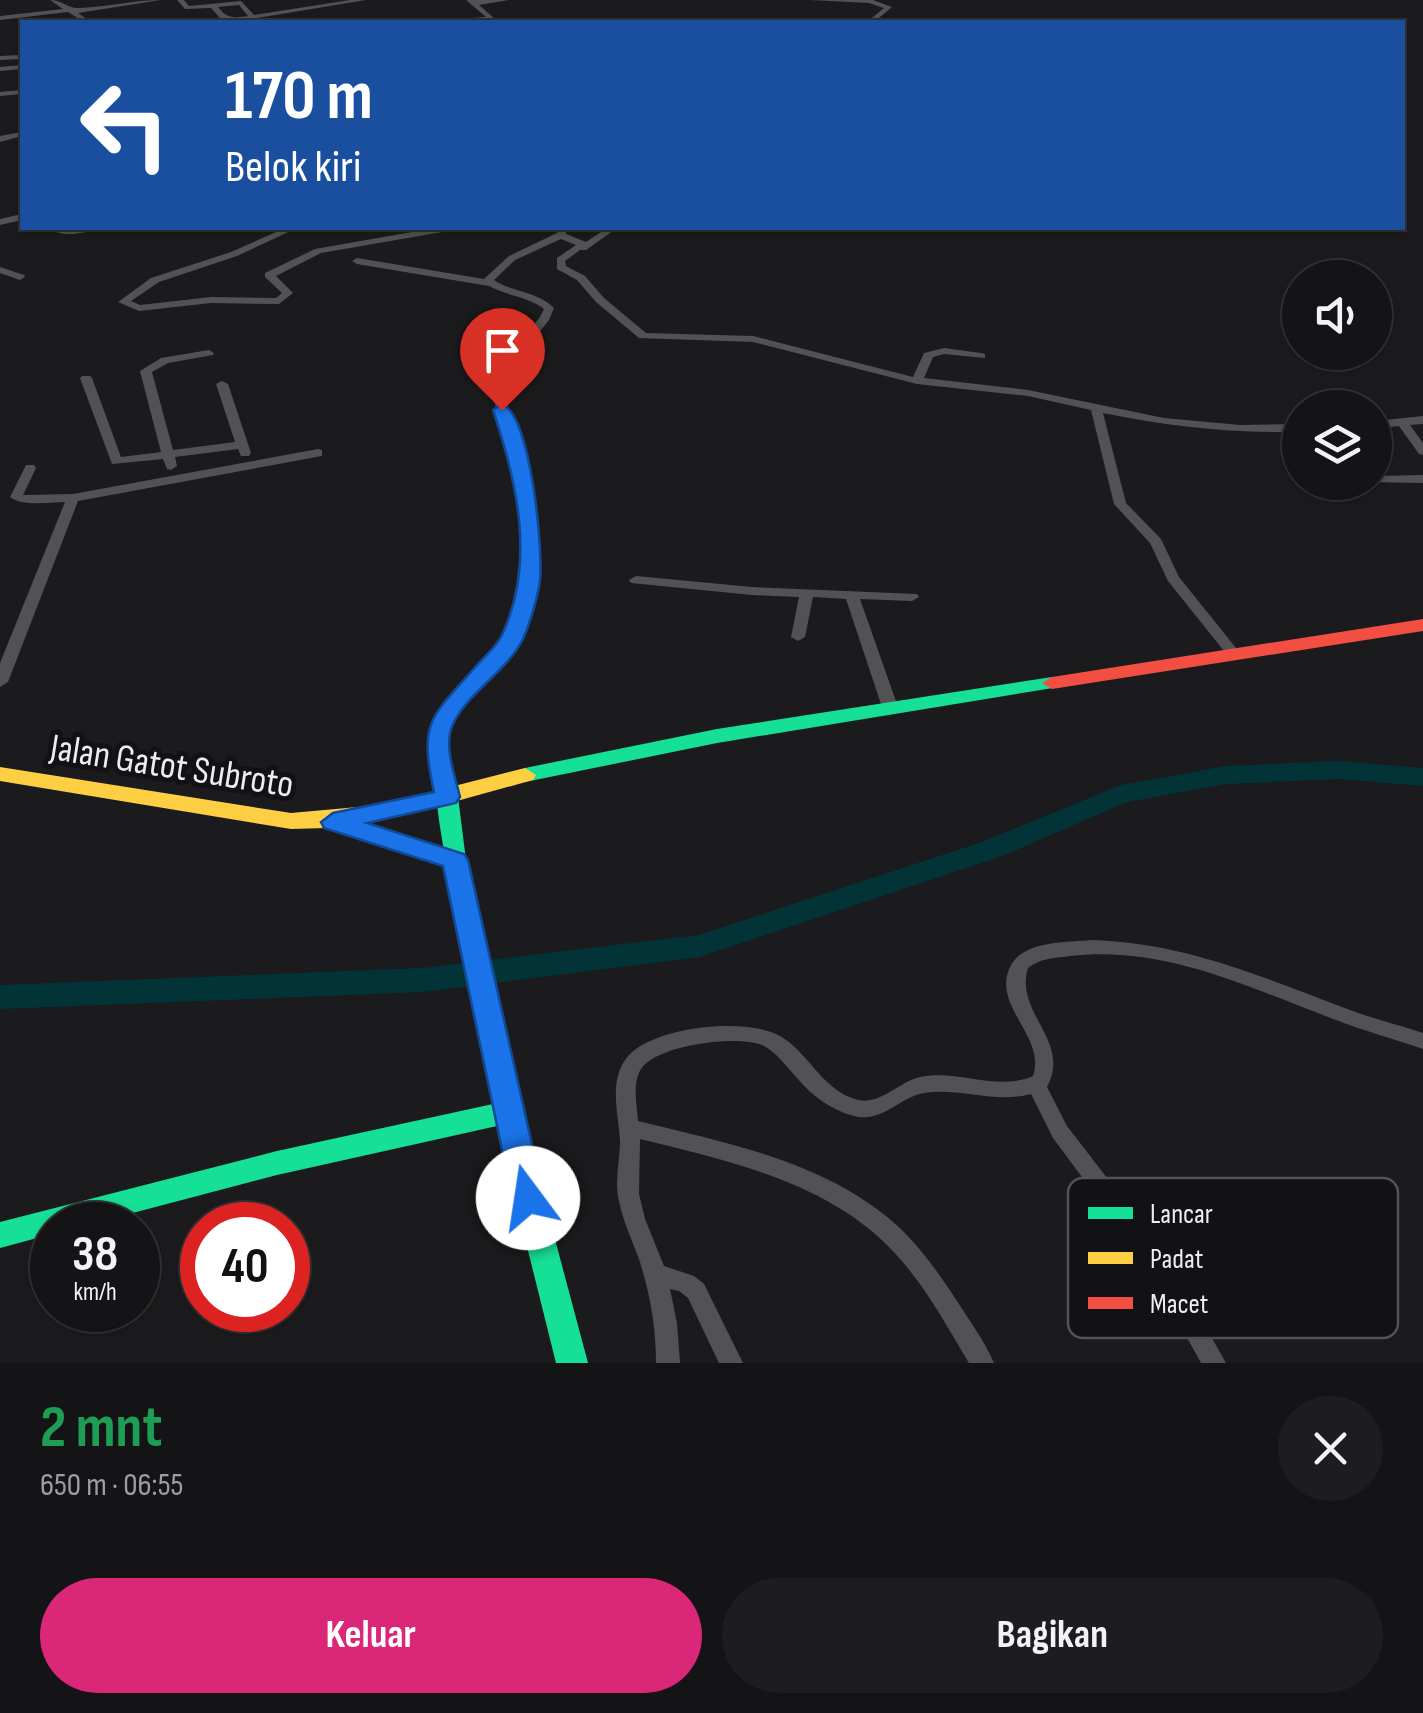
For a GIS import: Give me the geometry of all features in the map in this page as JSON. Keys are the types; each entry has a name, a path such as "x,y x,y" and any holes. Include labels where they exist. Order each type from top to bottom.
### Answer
{"main road":[{"path":"333,822 447,797 564,764 890,707 1423,624"},
{"name":"Jalan Gatot Subroto","path":"0,774 291,821 333,822"},
{"path":"447,797 455,860 507,1112 572,1363"},
{"path":"333,822 455,860"},
{"path":"0,1236 278,1163 507,1112"}],"street":[{"path":"53,0 86,20"},
{"path":"0,18 158,0"},
{"path":"180,0 188,8"},
{"path":"212,6 226,20 362,0"},
{"path":"471,2 506,0"},
{"path":"813,0 861,1 889,8 873,20"},
{"path":"471,2 494,20"},
{"path":"180,16 188,8 241,3 252,16"},
{"path":"263,20 265,12"},
{"path":"288,230 234,254 155,280 124,302 130,308 139,308 211,300 279,301 288,293 269,274 304,256 438,230"},
{"path":"611,230 560,260 561,267 581,278 600,300 643,336 753,339 917,381 1017,391 1097,410 1202,427 1282,428"},
{"path":"488,283 500,266 559,231 579,239 583,248"},
{"path":"357,261 488,283 535,297 549,308 546,318 506,367 497,389 524,482 531,566 512,639 440,722 437,751 447,797"},
{"path":"0,270 20,277"},
{"path":"172,480 146,371 165,360 209,352"},
{"path":"917,381 928,355 936,352 980,356"},
{"path":"86,378 114,460 126,463 242,445"},
{"path":"222,384 250,466"},
{"path":"1097,410 1120,504 1156,542 1174,578 1233,652"},
{"path":"1392,423 1423,420"},
{"path":"1402,422 1423,451"},
{"path":"30,468 16,497 73,498 318,453"},
{"path":"1392,479 1423,478"},
{"path":"0,682 73,498"},
{"path":"636,580 807,594 912,597"},
{"path":"798,638 807,594"},
{"path":"852,595 890,707"},
{"path":"668,1363 666,1321 656,1274 628,1196 630,1128 626,1081 633,1061 641,1053 673,1042 754,1034 768,1039 819,1090 858,1108 882,1108 900,1094 923,1085 1008,1090 1036,1084 1045,1075 1045,1064 1017,991 1018,968 1024,959 1063,949 1168,954 1423,1041"},
{"path":"1036,1084 1060,1132 1095,1178"},
{"path":"630,1128 766,1164 828,1191 874,1220 928,1274 982,1363"},
{"path":"656,1274 686,1283 696,1292 731,1363"},
{"path":"1200,1338 1214,1363"}],"waterway":[{"path":"0,997 423,980 700,946 992,849 1121,794 1226,775 1338,770 1423,777"}],"traffic: fast":[{"path":"525,775 717,736 1052,683"},
{"path":"447,797 455,860 501,1064 507,1112 572,1363"},
{"path":"0,1235 277,1163 507,1112"}],"traffic: slow":[{"path":"0,774 291,821 380,813 525,775"},
{"path":"333,822 455,860"}],"traffic: jam":[{"path":"1052,683 1423,625"}],"route":[{"path":"502,410 520,462 531,536 530,582 512,639 440,722 437,751 447,797 333,822 455,860 528,1198"}]}
